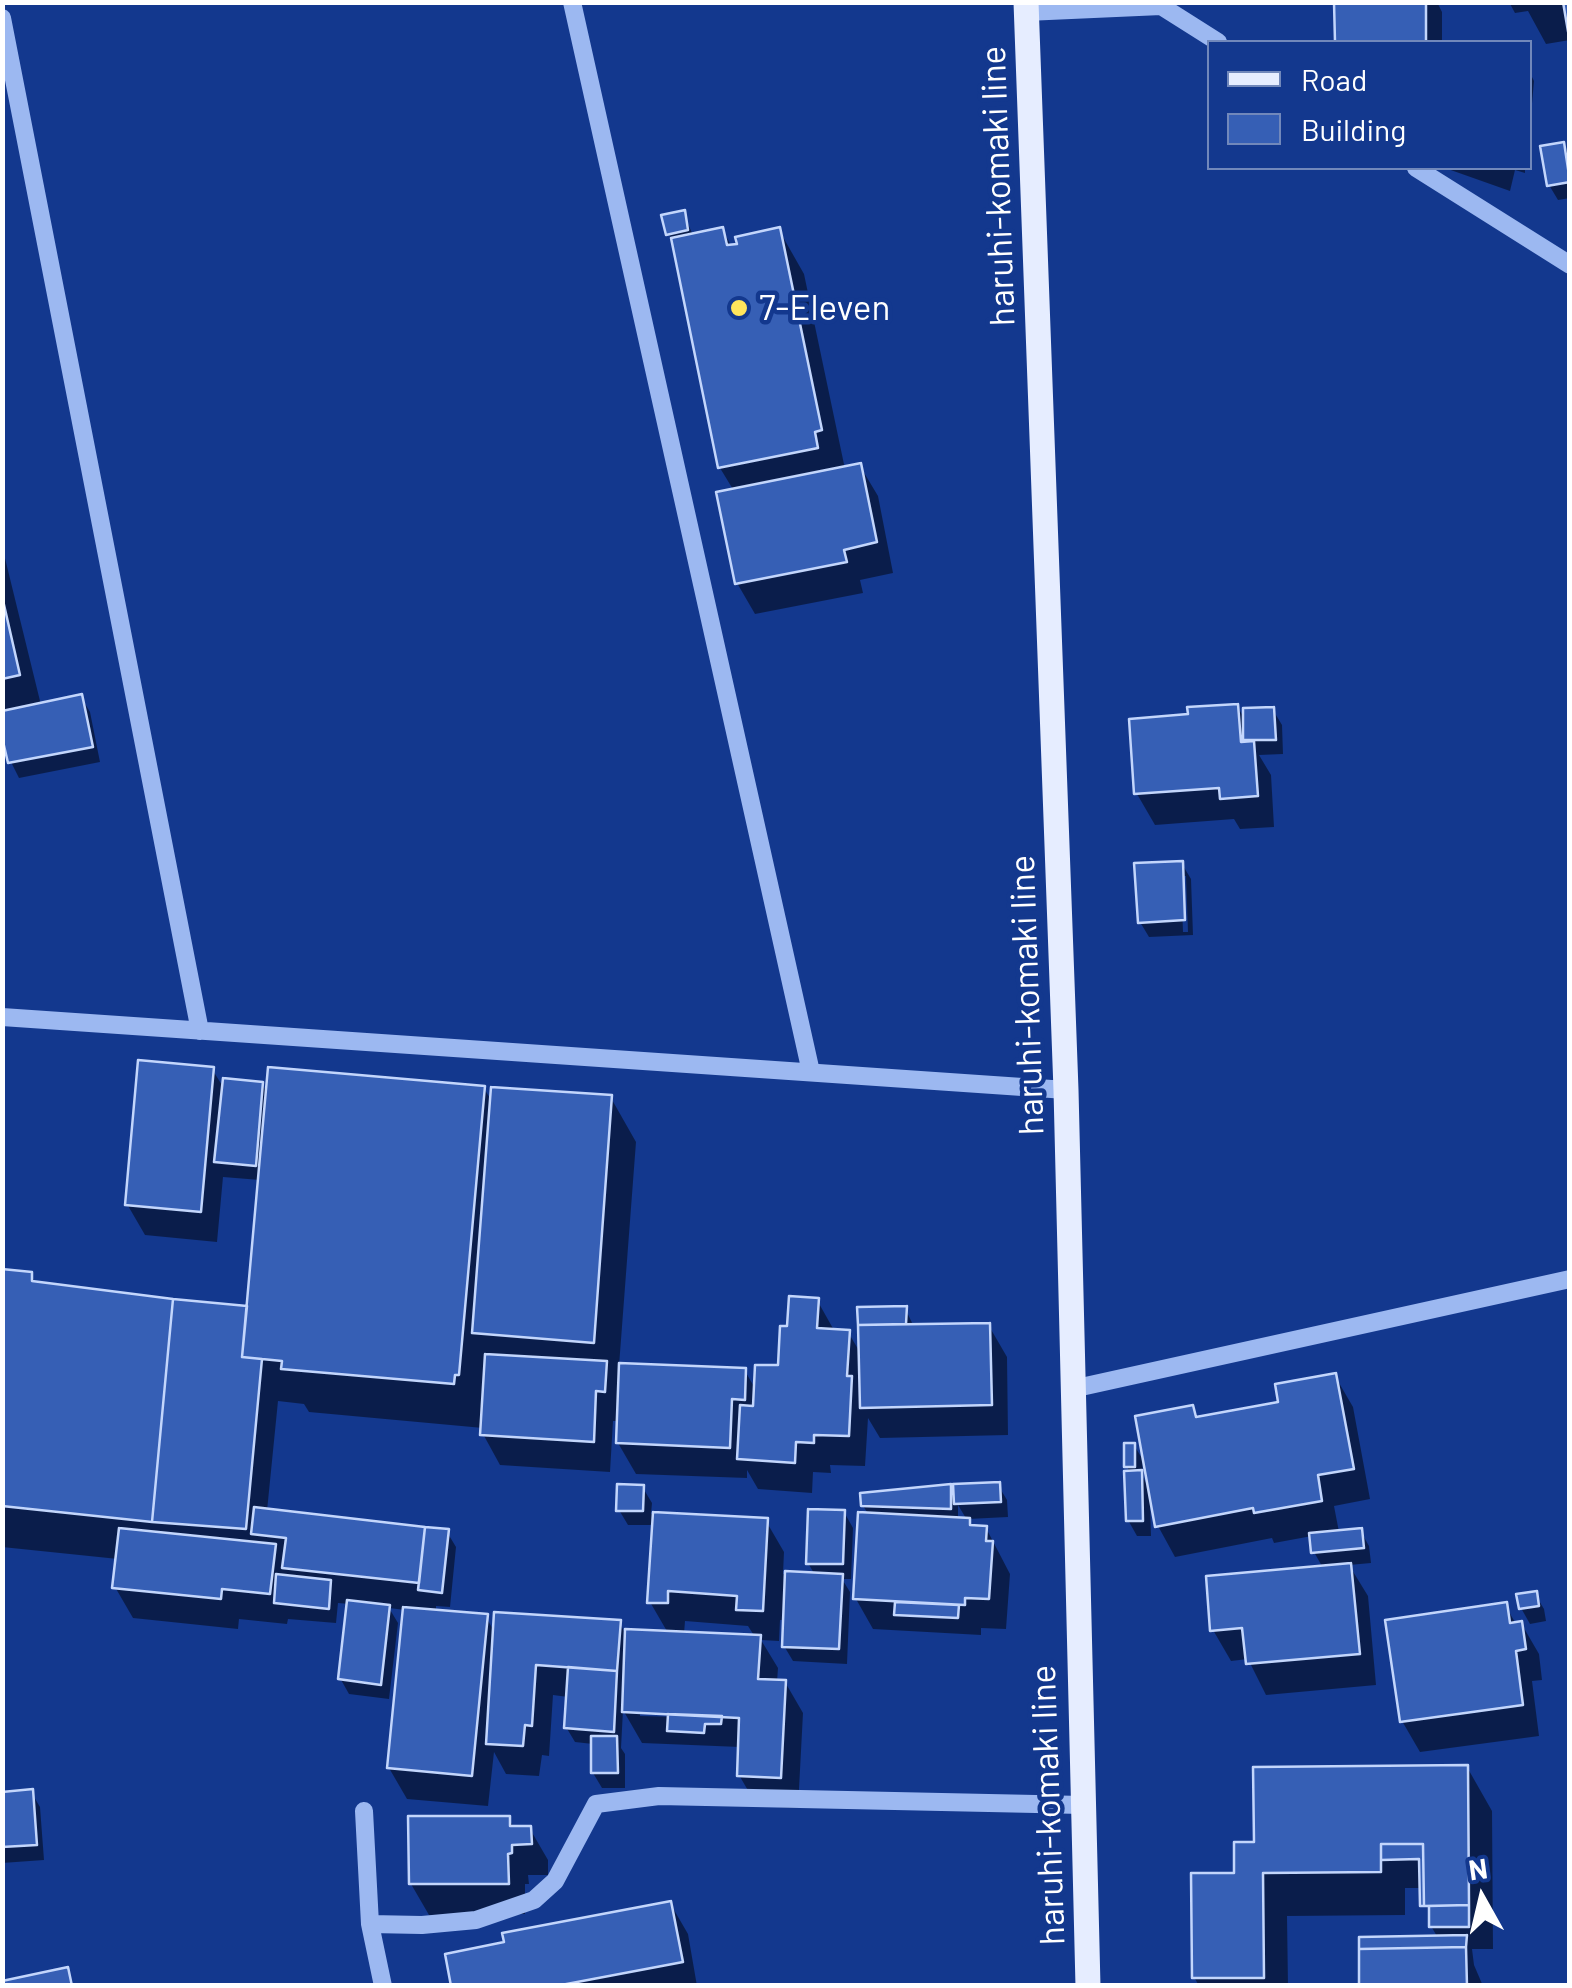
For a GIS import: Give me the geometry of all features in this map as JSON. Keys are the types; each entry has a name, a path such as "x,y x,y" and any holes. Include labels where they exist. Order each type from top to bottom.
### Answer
{"main road":[{"name":"haruhi-komaki line","path":"1026,7 1066,1090 1088,1986"}],"street":[{"path":"572,2 811,1072"},
{"path":"1026,7 1161,6 1215,40"},
{"path":"2,18 200,1030"},
{"path":"1419,170 1570,264"},
{"path":"2,1017 1066,1090"},
{"path":"1072,1389 1570,1278"},
{"path":"370,1924 476,1920 534,1900 555,1881 596,1804 660,1796 1083,1806"},
{"path":"364,1811 370,1924 383,1986"}],"building":[{"path":"1334,2 1426,2 1426,40 1335,40"},
{"path":"1563,2 1570,2 1570,43"},
{"path":"1564,142 1570,182 1547,186 1540,146"},
{"path":"685,210 688,230 666,235 661,215"},
{"path":"723,227 727,245 737,244 735,237 780,227 822,430 815,432 818,448 718,468 671,238"},
{"path":"861,463 877,542 844,550 847,562 735,584 716,492"},
{"path":"2,596 20,675 2,679"},
{"path":"82,694 93,747 8,763 2,711"},
{"path":"1238,704 1241,742 1254,741 1258,796 1220,799 1219,788 1134,794 1129,719 1188,714 1187,707"},
{"path":"1274,707 1276,740 1243,740 1243,708"},
{"path":"1183,861 1185,920 1138,923 1134,863"},
{"path":"138,1060 214,1067 201,1212 125,1205"},
{"path":"268,1067 485,1086 459,1375 455,1375 454,1384 281,1369 282,1361 242,1357"},
{"path":"223,1078 263,1082 256,1166 214,1162"},
{"path":"491,1087 612,1095 594,1343 472,1333"},
{"path":"2,1269 32,1272 32,1281 173,1299 152,1522 2,1506"},
{"path":"789,1296 819,1298 817,1328 850,1330 849,1436 814,1435 814,1443 796,1442 795,1463 737,1459 740,1405 753,1406 755,1365 778,1365 780,1326 787,1326"},
{"path":"173,1299 247,1306 242,1357 262,1359 246,1529 152,1522"},
{"path":"907,1306 906,1324 858,1325 857,1307"},
{"path":"990,1323 992,1405 860,1408 858,1325"},
{"path":"485,1354 607,1361 605,1392 596,1391 594,1442 480,1435"},
{"path":"619,1363 746,1368 745,1400 732,1399 730,1448 616,1443"},
{"path":"1336,1373 1354,1469 1318,1475 1322,1501 1254,1513 1253,1508 1155,1527 1135,1416 1193,1405 1196,1417 1278,1402 1275,1384"},
{"path":"1124,1443 1135,1443 1135,1467 1124,1467"},
{"path":"1142,1470 1143,1521 1126,1521 1124,1471"},
{"path":"1000,1482 1001,1502 954,1504 953,1484"},
{"path":"617,1484 644,1485 643,1511 616,1511"},
{"path":"951,1484 951,1509 861,1506 860,1493"},
{"path":"254,1507 425,1527 419,1583 282,1568 286,1538 251,1534"},
{"path":"808,1509 845,1510 843,1564 806,1564"},
{"path":"653,1512 768,1518 763,1611 736,1610 737,1596 668,1591 668,1603 647,1603"},
{"path":"858,1512 970,1518 970,1525 987,1526 986,1541 993,1541 989,1599 965,1598 965,1605 853,1599"},
{"path":"425,1527 449,1529 442,1593 418,1590"},
{"path":"119,1528 276,1544 270,1594 222,1589 221,1599 112,1588"},
{"path":"1362,1528 1364,1548 1311,1553 1309,1533"},
{"path":"1351,1563 1360,1654 1246,1664 1242,1628 1210,1631 1206,1576"},
{"path":"785,1571 843,1574 839,1649 782,1647"},
{"path":"276,1574 331,1580 329,1609 274,1603"},
{"path":"1537,1591 1539,1606 1519,1609 1516,1594"},
{"path":"347,1600 390,1605 381,1685 338,1679"},
{"path":"895,1602 959,1605 958,1618 894,1615"},
{"path":"1507,1602 1510,1623 1522,1621 1526,1649 1516,1651 1523,1705 1400,1722 1385,1620"},
{"path":"403,1607 488,1614 472,1776 387,1768"},
{"path":"494,1612 621,1620 617,1671 536,1665 532,1726 525,1725 523,1746 486,1744"},
{"path":"625,1629 761,1635 758,1679 786,1680 781,1778 737,1776 739,1718 622,1712"},
{"path":"568,1667 617,1671 614,1732 564,1728"},
{"path":"668,1714 722,1716 721,1724 705,1724 704,1733 667,1731"},
{"path":"591,1736 617,1736 618,1773 591,1773"},
{"path":"1468,1765 1469,1905 1424,1906 1423,1844 1381,1844 1381,1872 1263,1873 1264,1978 1192,1978 1191,1873 1234,1873 1234,1842 1254,1842 1253,1767"},
{"path":"33,1789 37,1845 2,1847 2,1792"},
{"path":"408,1816 510,1816 510,1826 531,1826 532,1844 512,1845 512,1853 508,1854 509,1884 409,1884"},
{"path":"1381,1844 1423,1844 1424,1906 1420,1906 1419,1859 1381,1860"},
{"path":"671,1901 683,1962 556,1986 451,1986 445,1954 504,1942 502,1933"},
{"path":"1469,1905 1469,1927 1429,1927 1429,1906"},
{"path":"1467,1935 1466,1947 1359,1949 1359,1937"},
{"path":"1466,1947 1467,1986 1359,1986 1359,1949"},
{"path":"68,1967 72,1986 2,1986 2,1981"}],"place":[{"name":"7-Eleven","path":"739,308"}]}
